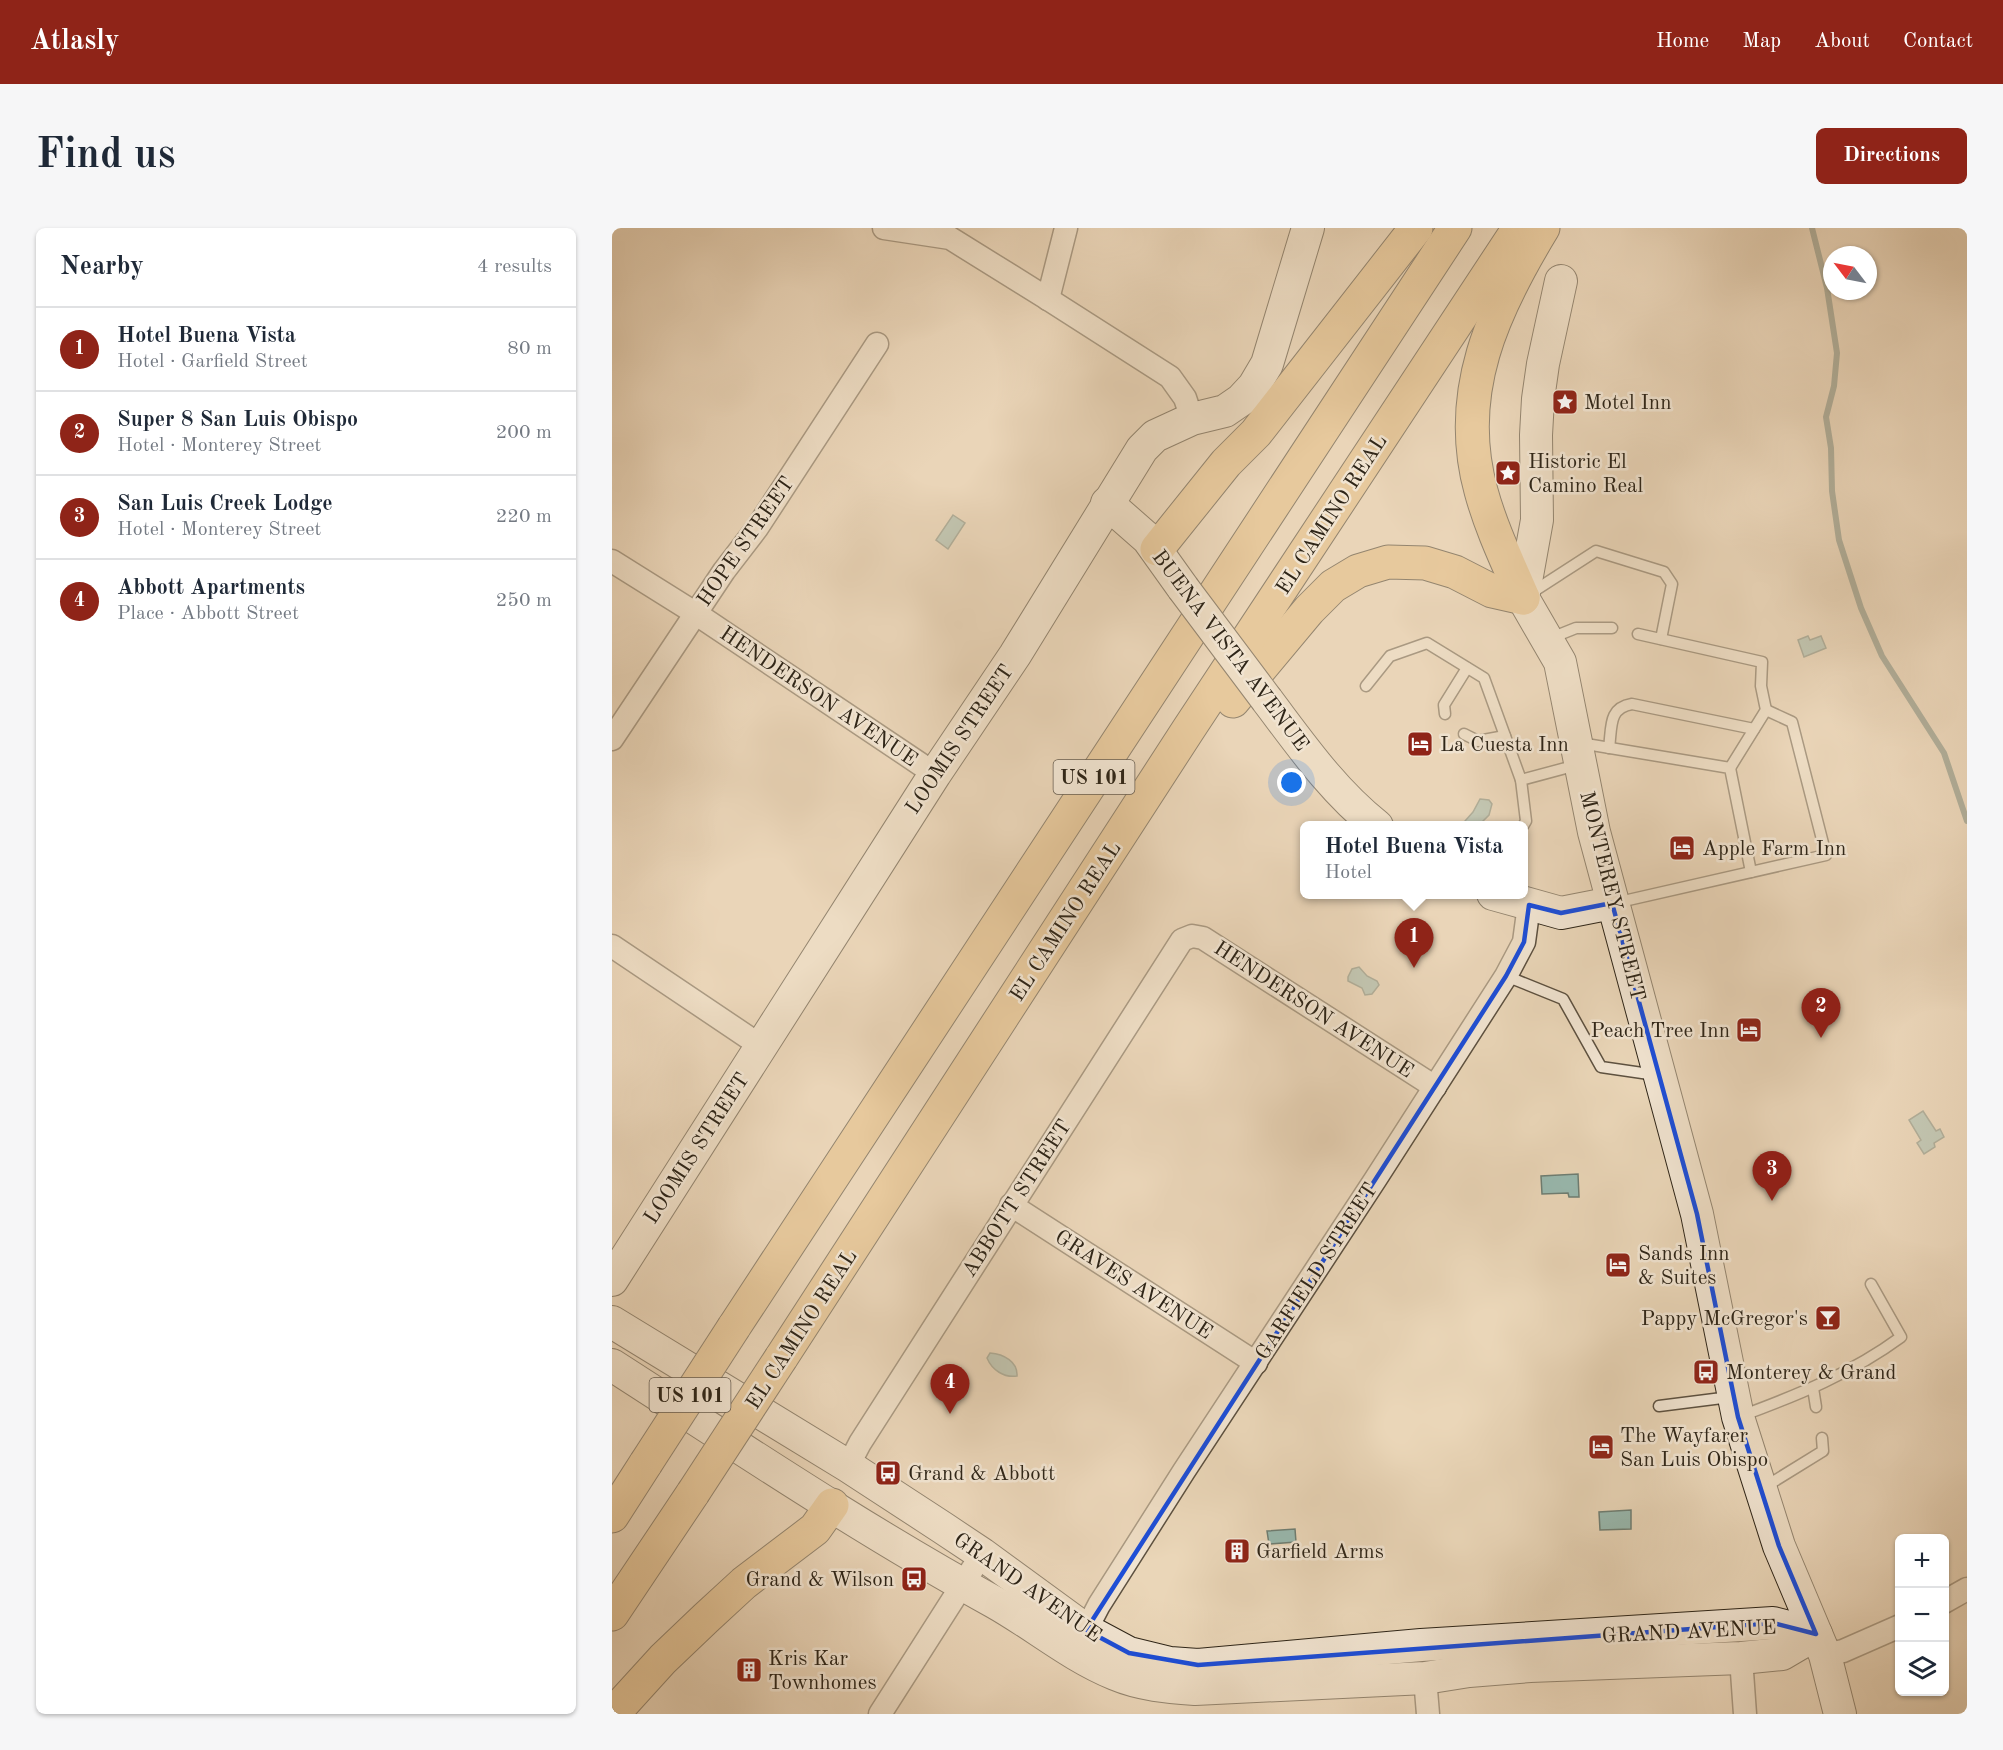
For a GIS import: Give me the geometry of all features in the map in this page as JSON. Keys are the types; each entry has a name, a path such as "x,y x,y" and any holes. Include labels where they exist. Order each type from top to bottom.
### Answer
{"highway":[{"path":"1157,549 1226,464 1256,433 1416,228"},
{"name":"US 101","path":"612,1516 1455,228"},
{"name":"EL CAMINO REAL","path":"612,1614 782,1358 1188,730 1519,228"},
{"path":"1523,598 1480,490 1474,458 1474,405 1482,357 1492,324 1514,277 1543,228"},
{"path":"1188,730 1218,720 1309,610 1333,586 1358,571 1388,562 1425,563 1455,572 1492,591 1523,598"},
{"path":"613,1714 663,1659 744,1583 815,1529 832,1505"}],"street":[{"path":"884,228 950,233 1170,377 1185,398 1192,419"},
{"path":"1048,299 1066,228"},
{"name":"LOOMIS STREET","path":"612,1280 935,774 1015,655 1142,449 1155,436 1192,419 1225,411 1241,400 1261,375 1267,364 1308,228"},
{"path":"1523,598 1537,520 1538,399 1561,281"},
{"name":"HOPE STREET","path":"612,739 695,613 757,528 877,344"},
{"name":"BUENA VISTA AVENUE","path":"1107,503 1157,549 1183,588 1336,789 1372,821"},
{"name":"HENDERSON AVENUE","path":"612,561 695,613 935,774"},
{"name":"MONTEREY STREET","path":"1523,598 1560,662 1594,832 1697,1214 1736,1407 1760,1490 1779,1546 1820,1645 1840,1714"},
{"path":"1511,899 1561,913 1612,903"},
{"name":"GARFIELD STREET","path":"1086,1630 1099,1605 1184,1471 1506,976 1524,942 1529,904"},
{"name":"HENDERSON AVENUE","path":"1192,936 1203,938 1435,1087"},
{"name":"ABBOTT STREET","path":"848,1466 860,1443 1011,1205 1182,940 1192,936"},
{"path":"612,946 761,1046"},
{"name":"GRAVES AVENUE","path":"1011,1205 1256,1363"},
{"name":"GRAND AVENUE","path":"612,1322 848,1466 982,1554 1086,1630 1129,1653 1170,1663 1198,1665 1421,1645 1773,1623 1820,1645"},
{"name":"GRAND AVENUE","path":"612,1365 832,1505 1090,1662 1117,1675 1157,1687 1195,1689 1425,1678 1493,1668 1741,1658 1782,1654 1820,1645"},
{"path":"832,1505 848,1466"},
{"path":"880,1714 982,1554"},
{"path":"1949,1599 1967,1589"},
{"path":"1820,1645 1843,1651 1895,1628"},
{"path":"1421,1645 1428,1714"},
{"path":"1741,1658 1745,1714"}],"lane":[{"path":"1523,598 1596,551 1664,572 1672,584 1660,639"},
{"path":"1547,640 1576,628 1612,628"},
{"path":"1638,634 1762,662 1761,686 1766,710 1730,768 1751,872"},
{"path":"1366,686 1390,656 1427,643 1484,678 1521,780 1526,821"},
{"path":"1445,714 1444,705 1467,668"},
{"path":"1609,748 1614,713 1621,706 1632,704 1754,729"},
{"path":"1612,903 1826,855 1792,722 1766,710"},
{"path":"1464,734 1478,741 1505,736"},
{"path":"1521,780 1578,753 1609,748 1730,768"},
{"path":"1506,976 1563,999 1601,1067 1660,1075"},
{"path":"1659,1406 1736,1407 1813,1388 1874,1357 1901,1337 1871,1284"},
{"path":"1813,1388 1816,1407"},
{"path":"1760,1490 1823,1451 1822,1438"}],"highlighted area":[{"path":"1612,903 1697,1214 1738,1417 1779,1546 1816,1634 1773,1623 1198,1665 1129,1653 1086,1630 1506,976 1524,942 1529,905 1561,913"}],"water":[{"path":"953,515 965,523 948,549 936,540"},
{"path":"1808,636 1810,640 1821,636 1826,648 1804,657 1798,640"},
{"path":"1480,799 1489,800 1492,804 1489,815 1483,821 1465,821"},
{"path":"1359,967 1379,985 1372,994 1365,995 1362,988 1348,981 1352,969"},
{"path":"1923,1111 1936,1131 1940,1129 1944,1137 1934,1143 1935,1147 1924,1154 1917,1143 1921,1140 1909,1120"},
{"path":"1578,1174 1579,1197 1569,1197 1568,1193 1542,1194 1541,1176"},
{"path":"990,1353 1000,1355 1013,1363 1017,1376 1008,1376 995,1369 987,1358"},
{"path":"1631,1510 1631,1529 1600,1530 1599,1512"},
{"path":"1295,1529 1296,1542 1269,1544 1267,1531"}],"waterway":[{"path":"1812,228 1827,288 1837,353 1834,386 1826,417 1831,448 1832,491 1839,540 1861,608 1882,656 1944,753 1967,821"}],"place":[{"name":"Motel Inn","path":"1565,402"},
{"name":"Historic El Camino Real","path":"1508,473"},
{"name":"La Cuesta Inn","path":"1420,744"},
{"name":"Apple Farm Inn","path":"1682,848"},
{"name":"Hotel Buena Vista","path":"1414,968"},
{"name":"Peach Tree Inn","path":"1749,1030"},
{"name":"Super 8 San Luis Obispo","path":"1821,1038"},
{"name":"San Luis Creek Lodge","path":"1772,1201"},
{"name":"Sands Inn & Suites","path":"1618,1265"},
{"name":"Pappy McGregor's","path":"1828,1318"},
{"name":"Monterey & Grand","path":"1706,1372"},
{"name":"Abbott Apartments","path":"950,1414"},
{"name":"The Wayfarer San Luis Obispo","path":"1601,1447"},
{"name":"Grand & Abbott","path":"888,1473"},
{"name":"Garfield Arms","path":"1237,1551"},
{"name":"Grand & Wilson","path":"914,1579"},
{"name":"Kris Kar Townhomes","path":"749,1670"}]}
